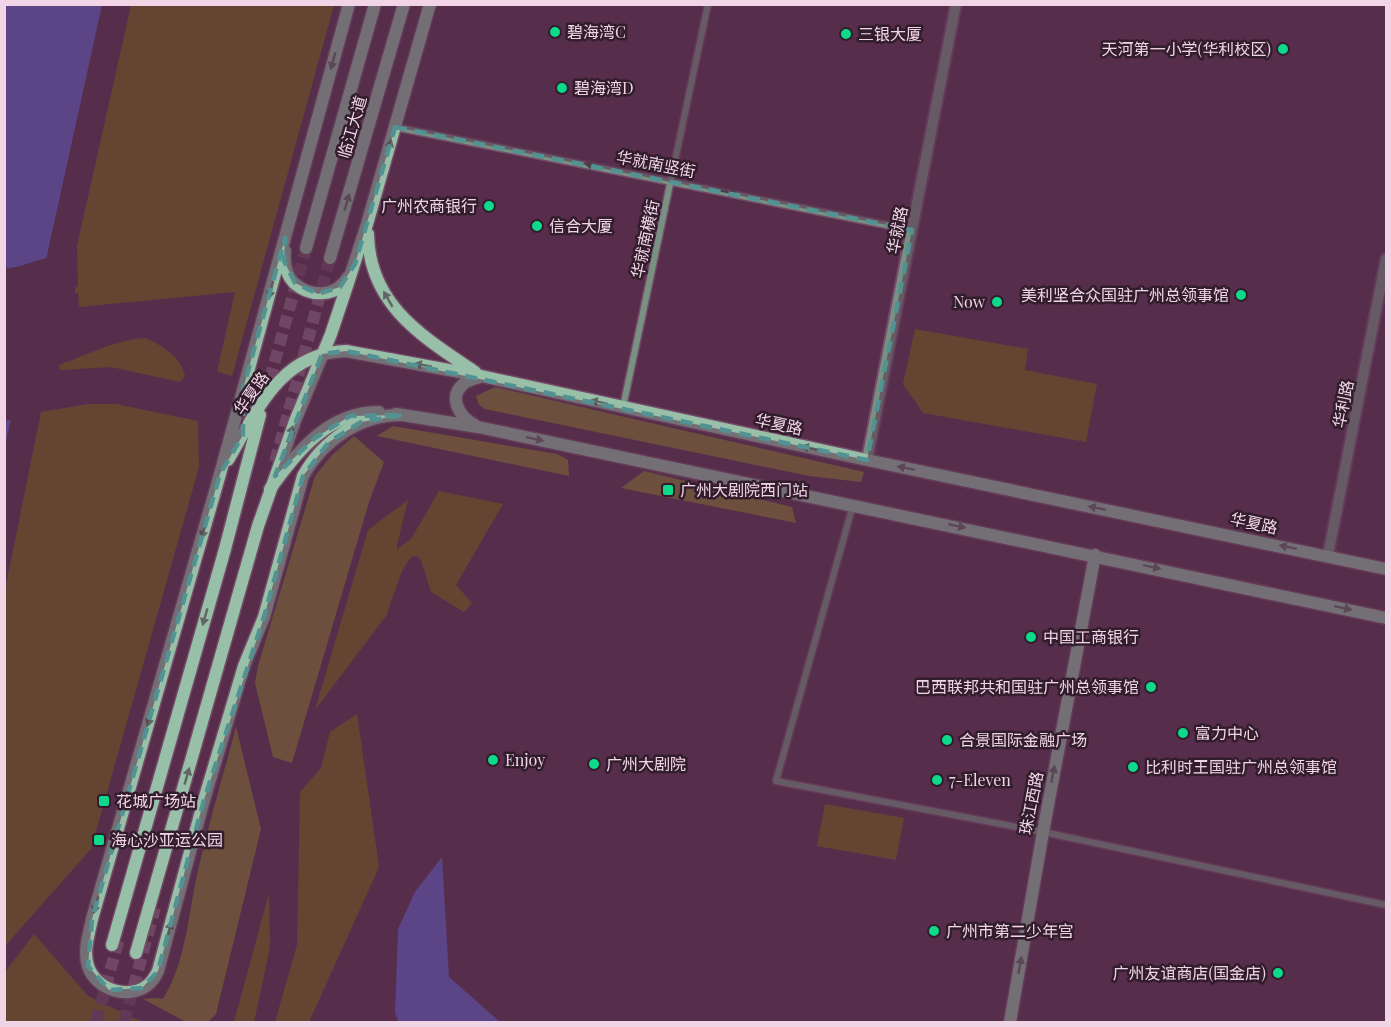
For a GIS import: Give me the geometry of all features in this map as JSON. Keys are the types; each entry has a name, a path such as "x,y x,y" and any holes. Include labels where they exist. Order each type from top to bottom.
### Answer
{"main road":[{"path":"349,4 220,474 114,839 89,935 86,956 93,976 109,990 121,992 142,988 151,982 158,971 204,800 244,666 264,617 303,477 310,463 329,442 355,426 387,414 403,415"},
{"name":"临江大道","path":"306,248 375,4"},
{"name":"临江大道","path":"330,258 404,4"},
{"path":"136,953 270,489 355,264 429,4"},
{"path":"367,224 368,250 375,273 393,308 422,336 481,376"},
{"path":"285,238 284,261 288,272 294,283 306,290 318,294 340,287 355,264"},
{"name":"华夏路","path":"220,474 263,402 279,380 314,357 346,351 481,376 1386,569"},
{"path":"478,427 459,414 456,404 457,394 467,381 481,376"},
{"path":"112,945 262,412 268,396 279,380"},
{"path":"243,389 243,479"},
{"path":"270,489 292,460 334,423 363,412 403,415 478,427 853,504 1386,618"},
{"name":"珠江西路","path":"1010,1023 1042,832 1095,555"}],"street":[{"name":"华就南横街","path":"623,408 708,4"},
{"name":"华就路","path":"867,460 956,4"},
{"name":"华就南竖街","path":"395,126 912,230"},
{"name":"华利路","path":"1328,555 1384,285 1386,259"},
{"path":"853,504 776,781 1042,832 1386,905"}],"highlighted area":[{"path":"395,127 912,230 867,460 346,351 322,354 275,476 315,438 350,416 403,415 361,422 329,442 303,476 264,617 204,800 158,971 142,988 109,990 88,966 92,919 220,474 243,435 243,389 285,238 284,261 295,283 318,294 340,287 355,264"}],"shaded area":[{"path":"5,5 102,5 5,446"},
{"path":"131,5 334,5 232,376 217,372 235,292 79,307 78,293 75,293 75,288 78,286 77,246"},
{"path":"915,329 1028,349 1025,370 1097,384 1086,442 923,413 903,384"},
{"path":"145,338 158,344 175,357 185,376 180,382 111,367 60,370 59,365 101,348"},
{"path":"495,387 864,472 861,482 809,476 485,409 479,405 476,396"},
{"path":"88,404 116,404 198,421 199,467 91,849 5,946 5,590 41,412"},
{"path":"393,426 557,454 568,460 569,476 377,436"},
{"path":"354,436 384,462 369,502 292,763 273,757 255,683 258,666 315,476 332,455"},
{"path":"644,471 792,507 796,523 621,488"},
{"path":"439,491 503,504 456,585 472,603 464,612 431,592 421,560 417,556 411,557 402,571 386,616 315,710 368,530 408,500 397,549 411,539"},
{"path":"357,714 379,867 309,1022 275,1022 297,945 300,792 321,768 330,732"},
{"path":"236,727 261,829 216,1014 208,1022 186,1022 143,999 163,999 177,970 201,856"},
{"path":"825,804 904,818 896,860 817,846"},
{"path":"442,857 449,977 500,1022 398,1022 395,1012 398,929 415,892"},
{"path":"269,893 270,947 254,1022 234,1022"},
{"path":"34,934 88,996 142,1022 5,1022 5,972"}],"pier":[{"path":"49,257 14,419 5,421 5,269"}],"tunnel":[{"path":"265,397 306,248"},
{"path":"275,462 330,258"},
{"path":"124,1022 155,908"},
{"path":"96,1022 120,935"}],"place":[{"name":"碧海湾C","path":"555,32"},
{"name":"三银大厦","path":"846,34"},
{"name":"天河第一小学(华利校区)","path":"1283,49"},
{"name":"碧海湾D","path":"562,88"},
{"name":"广州农商银行","path":"489,206"},
{"name":"信合大厦","path":"537,226"},
{"name":"美利坚合众国驻广州总领事馆","path":"1241,295"},
{"name":"Now","path":"997,302"},
{"name":"广州大剧院西门站","path":"668,490"},
{"name":"中国工商银行","path":"1031,637"},
{"name":"巴西联邦共和国驻广州总领事馆","path":"1151,687"},
{"name":"富力中心","path":"1183,733"},
{"name":"合景国际金融广场","path":"947,740"},
{"name":"Enjoy","path":"493,760"},
{"name":"广州大剧院","path":"594,764"},
{"name":"比利时王国驻广州总领事馆","path":"1133,767"},
{"name":"7-Eleven","path":"937,780"},
{"name":"花城广场站","path":"104,801"},
{"name":"海心沙亚运公园","path":"99,840"},
{"name":"广州市第二少年宫","path":"934,931"},
{"name":"广州友谊商店(国金店)","path":"1278,973"}]}
